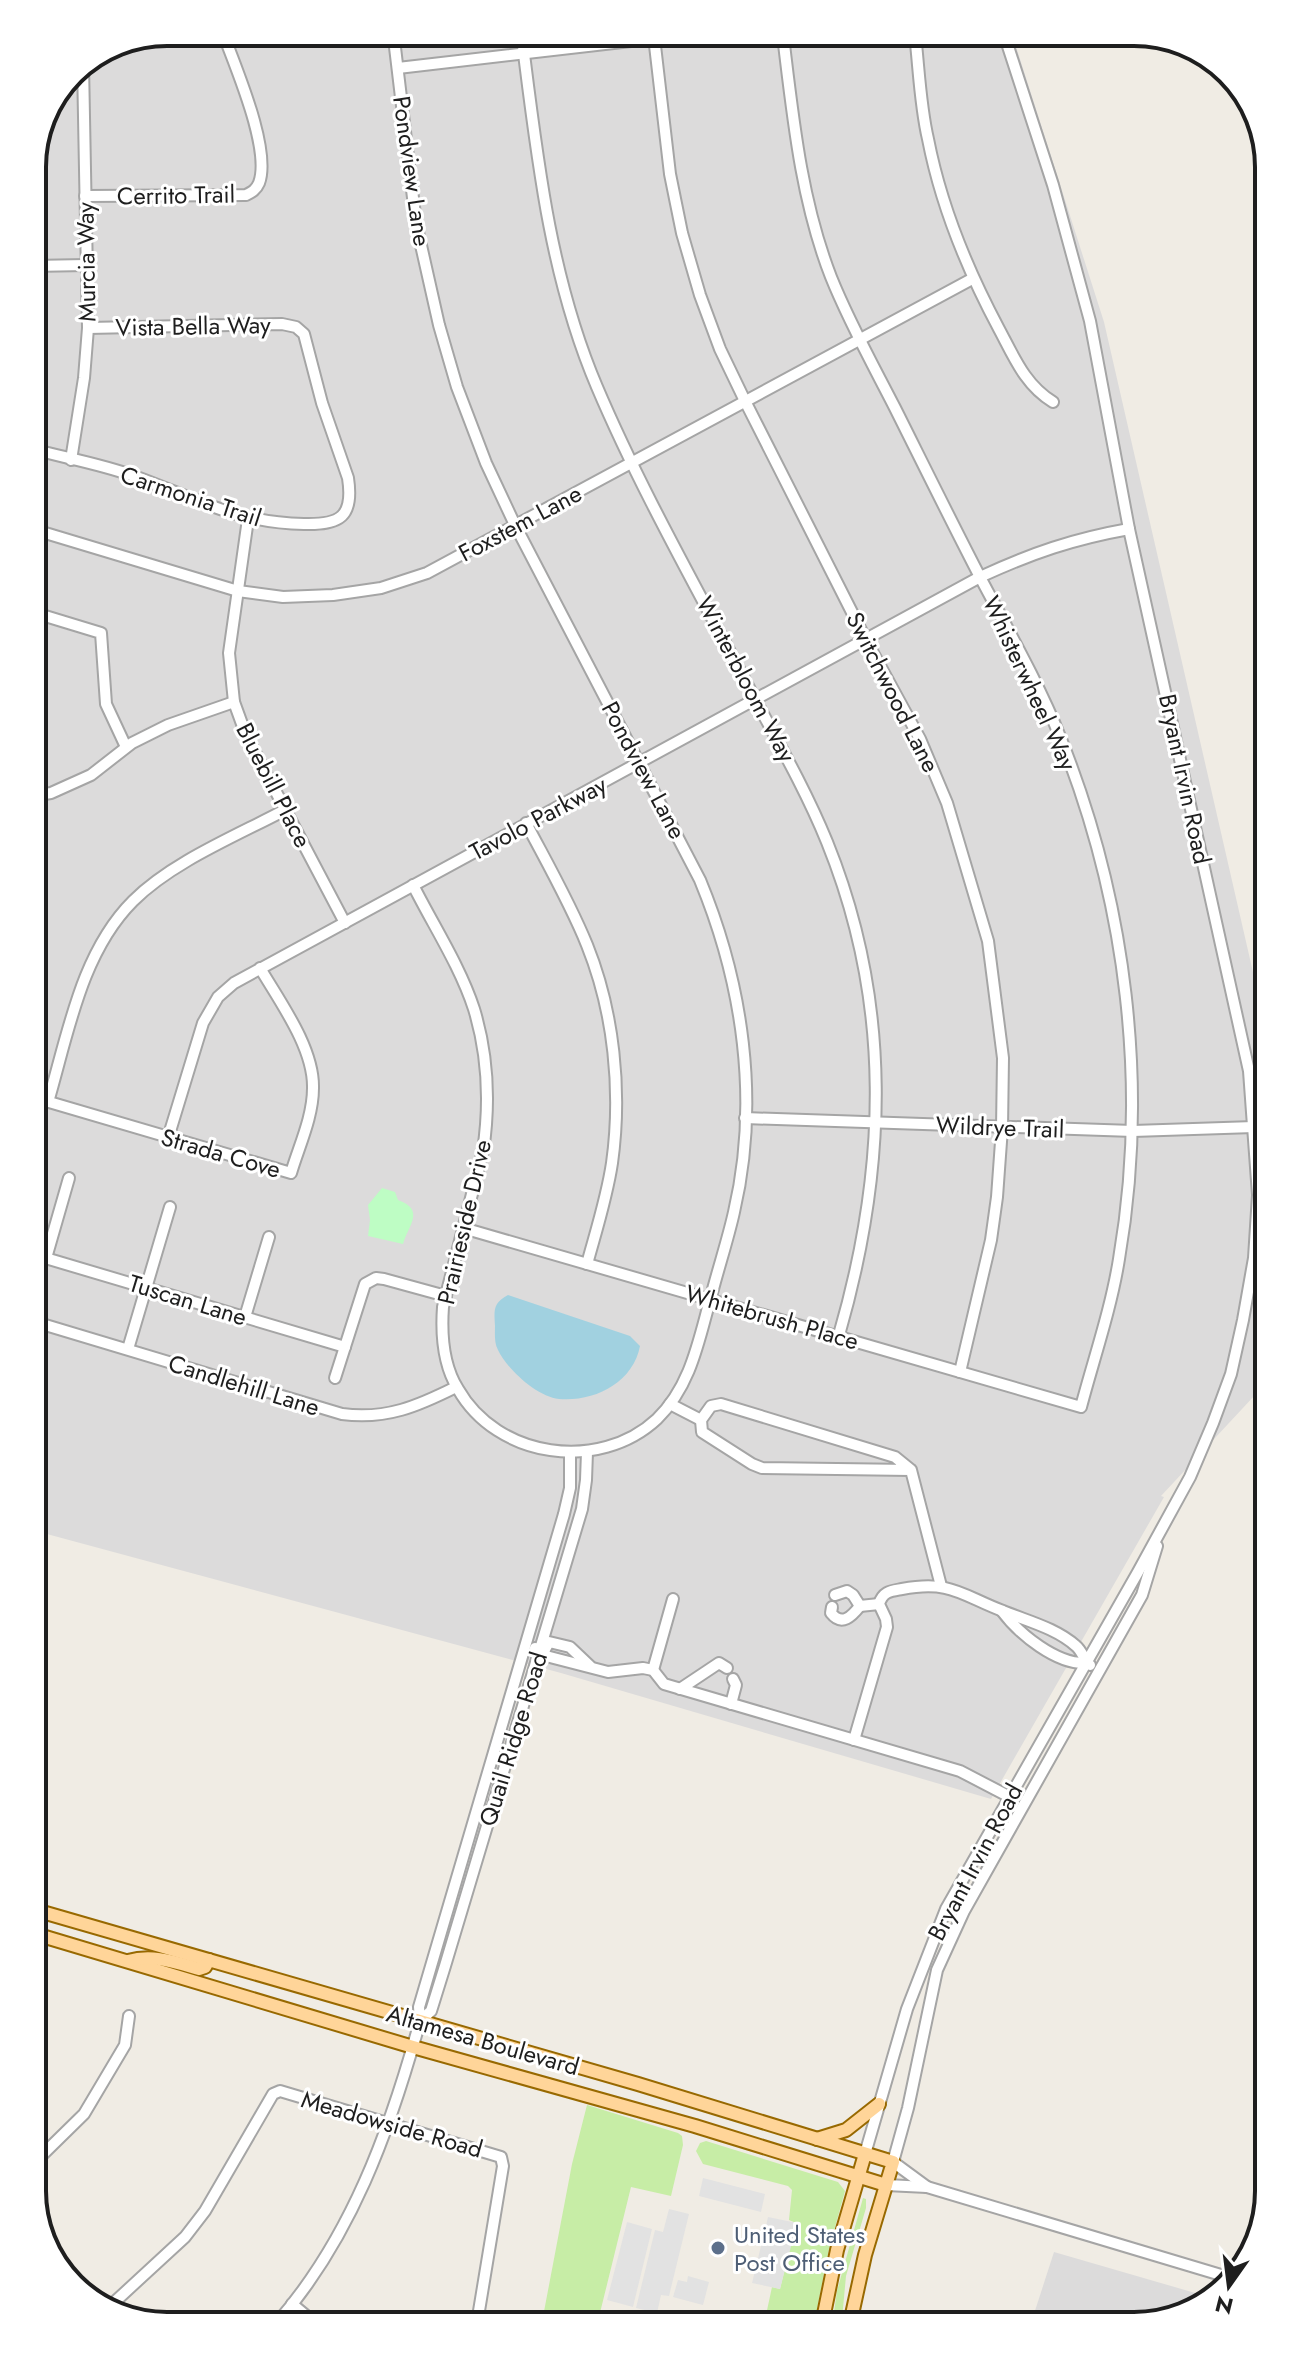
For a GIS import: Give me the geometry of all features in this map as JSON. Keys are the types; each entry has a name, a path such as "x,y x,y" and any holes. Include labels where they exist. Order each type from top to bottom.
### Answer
{"main road":[{"name":"Altamesa Boulevard","path":"46,1913 893,2162"},
{"name":"Altamesa Boulevard","path":"46,1937 413,2047 695,2126 886,2185"},
{"path":"128,1961 159,1958 199,1969 205,1967 209,1960"},
{"path":"816,2139 846,2130 879,2104"},
{"name":"Bryant Irvin Road","path":"824,2312 830,2278 865,2154"},
{"name":"Bryant Irvin Road","path":"853,2312 865,2255 893,2162"}],"street":[{"name":"Cerrito Trail","path":"85,196 246,195 254,191 260,181 259,149 249,104 228,46"},
{"name":"Pondview Lane","path":"395,46 416,223 439,325 457,387 486,463 515,525 686,847 722,939 742,1029 745,1118 734,1211 687,1378 670,1404 646,1428 630,1438 587,1452 570,1453"},
{"name":"Winterbloom Way","path":"523,46 550,238 568,305 596,386 632,462 808,798 842,885 867,980 877,1065 874,1170 864,1235 839,1335"},
{"path":"398,68 583,46"},
{"name":"Switchwood Lane","path":"659,46 670,174 682,233 700,295 720,349 745,401 866,640 920,739 947,803 988,941 1003,1058 1002,1128 991,1240 960,1372"},
{"name":"Whisterwheel Way","path":"784,46 805,188 831,276 860,340 1025,660 1061,738 1090,822 1112,909 1128,993 1133,1131 1119,1262 1081,1407"},
{"path":"916,46 923,109 934,165 972,279 1025,377 1041,395 1053,402"},
{"name":"Bryant Irvin Road","path":"1008,46 1049,171 1090,321 1129,529 1249,1071 1255,1155"},
{"name":"Murcia Way","path":"71,460 81,404 88,328 82,129 84,79"},
{"path":"46,266 86,265"},
{"name":"Foxstem Lane","path":"46,533 238,591 283,597 333,595 381,588 427,573 972,279"},
{"name":"Vista Bella Way","path":"88,328 282,324 296,327 304,334 322,403 348,478 347,511"},
{"name":"Carmonia Trail","path":"46,453 131,475 248,519 276,524 322,524 336,521 347,511"},
{"name":"Bluebill Place","path":"248,519 229,653 234,702 246,735 345,923"},
{"name":"Tavolo Parkway","path":"168,1138 209,1009 234,983 980,577 1048,548 1083,537 1129,529"},
{"path":"46,616 101,633 106,704 126,747"},
{"path":"46,794 91,775 126,747 168,725 234,702"},
{"path":"48,1102 87,973 106,935 133,901 175,869 285,810"},
{"path":"526,823 588,947 602,990 611,1038 615,1139 605,1201 587,1264"},
{"name":"Prairieside Drive","path":"413,885 469,998 486,1074 486,1126 479,1170 446,1296 442,1327 448,1368 456,1387 477,1415 499,1432 537,1448 570,1453"},
{"name":"Strada Cove","path":"48,1102 291,1173 312,1102 313,1073 303,1045 260,968"},
{"name":"Wildrye Trail","path":"745,1118 1133,1131 1254,1127"},
{"path":"46,1258 69,1178"},
{"path":"128,1349 170,1207"},
{"name":"Whitebrush Place","path":"463,1228 1081,1407"},
{"path":"245,1317 269,1237"},
{"name":"Bryant Irvin Road","path":"865,2154 907,2009 946,1909 1190,1477 1231,1374 1255,1242"},
{"name":"Tuscan Lane","path":"46,1258 345,1347"},
{"path":"335,1378 362,1289 371,1280 384,1279 446,1296"},
{"name":"Candlehill Lane","path":"46,1325 331,1411 359,1416 401,1412 456,1387"},
{"path":"670,1404 701,1420"},
{"path":"911,1470 762,1468 702,1432 701,1420 711,1406 721,1404 895,1457 911,1470 941,1586"},
{"name":"Quail Ridge Road","path":"420,2021 431,2011 542,1650 582,1509 587,1452"},
{"name":"Quail Ridge Road","path":"286,2312 309,2282 338,2235 389,2124 420,2021 419,2007 570,1488 570,1453"},
{"name":"Bryant Irvin Road","path":"893,2162 908,2108 937,1970 964,1911 1142,1595 1164,1524"},
{"path":"854,1740 887,1627 879,1604 881,1596 887,1591 922,1585 941,1586 972,1595 1002,1611 1029,1620 1076,1646 1087,1663 1099,1670"},
{"path":"835,1595 847,1591 860,1606"},
{"path":"653,1670 673,1599"},
{"path":"832,1607 831,1613 843,1620 850,1618 860,1606 879,1604"},
{"path":"1002,1611 1022,1635 1071,1663 1087,1663"},
{"path":"1051,1652 1060,1637"},
{"path":"525,1646 542,1650 549,1642 570,1647 592,1667 608,1672 643,1668 653,1670 664,1684 960,1771 1010,1797"},
{"path":"680,1689 719,1663 727,1668"},
{"path":"731,1704 736,1685 733,1679"},
{"path":"46,2148 84,2114 125,2045 129,2016"},
{"name":"Meadowside Road","path":"116,2301 185,2237 219,2190 273,2094 286,2092 501,2157 503,2166 479,2312"},
{"name":"Altamesa Boulevard","path":"893,2162 927,2187"},
{"name":"Altamesa Boulevard","path":"886,2185 927,2187 1189,2265"},
{"path":"292,2304 302,2312"}],"shaded area":[{"path":"1016,46 1104,322 1255,981 1255,1395 1161,1496 1164,1497 991,1799 561,1673 46,1534 46,159 50,136 58,113 87,76 106,62 128,52 151,47"},
{"path":"703,2178 765,2194 761,2212 699,2196"},
{"path":"669,2209 689,2214 669,2296 661,2295 657,2312 636,2308 655,2230 663,2232"},
{"path":"768,2217 797,2223 780,2289 752,2283"},
{"path":"627,2222 652,2229 633,2307 607,2300"},
{"path":"1054,2252 1189,2291 1189,2299 1180,2303 1158,2310 1035,2312"},
{"path":"688,2276 709,2282 703,2305 673,2297 678,2280 687,2282"}],"green space":[{"path":"382,1188 395,1192 398,1200 406,1204 413,1214 403,1244 368,1236 368,1205"},
{"path":"587,2105 682,2136 683,2145 671,2196 631,2187 600,2312 544,2312 572,2164"},
{"path":"706,2141 838,2182 845,2191 816,2312 767,2312 772,2287 780,2289 796,2223 789,2220 792,2190 788,2186 703,2164 696,2151 700,2143"},
{"path":"863,2198 866,2199 866,2208 846,2276 843,2312 834,2312"}],"water":[{"path":"508,1295 630,1336 640,1346 636,1359 621,1380 598,1393 559,1399 541,1393 515,1373 497,1347 494,1316 500,1301"}],"place":[{"name":"United States Post Office","path":"718,2248"}]}
